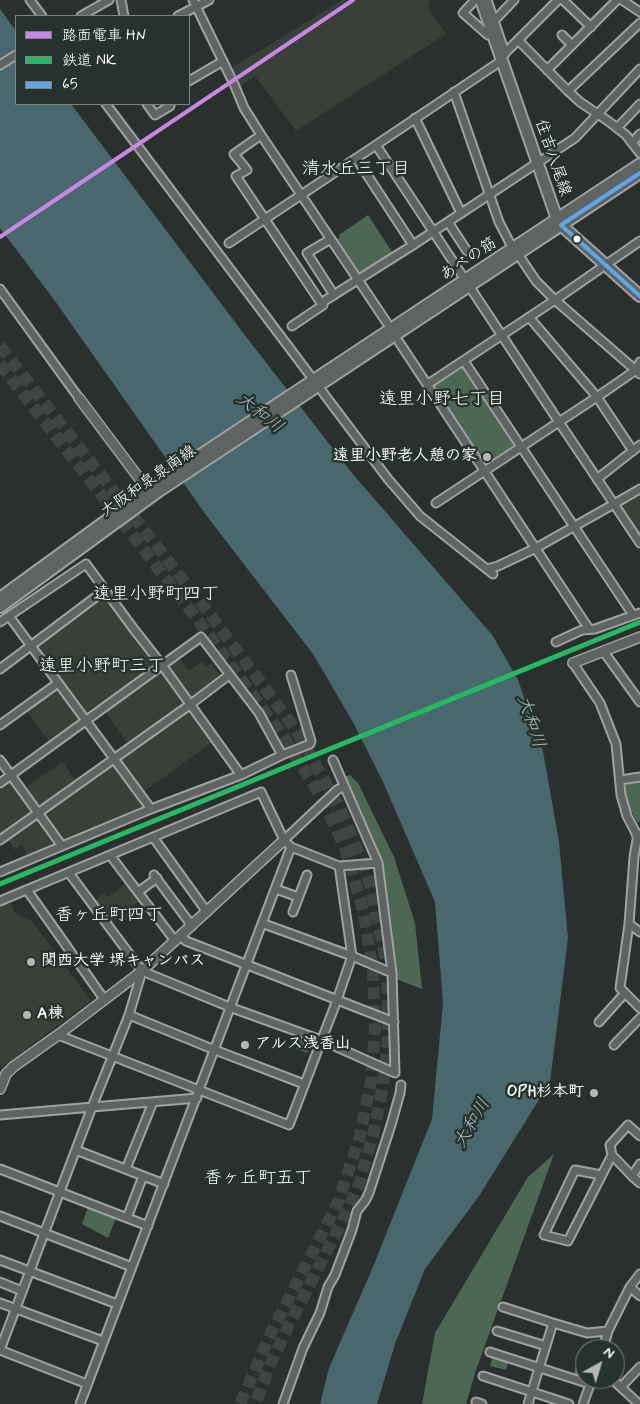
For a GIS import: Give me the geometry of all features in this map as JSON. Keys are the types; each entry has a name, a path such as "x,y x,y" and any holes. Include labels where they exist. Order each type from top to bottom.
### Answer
{"main road":[{"name":"住吉八尾線","path":"481,0 559,222 640,296"},
{"name":"あべの筋","path":"313,386 559,222 640,164"},
{"name":"あべの筋","path":"559,222 640,173"},
{"name":"大阪和泉泉南線","path":"0,598 152,490 313,386"},
{"name":"大阪和泉泉南線","path":"0,607 152,490"}],"street":[{"path":"30,0 41,15"},
{"path":"83,15 109,0"},
{"path":"121,0 124,15"},
{"path":"193,0 244,108 387,323"},
{"path":"180,15 197,8 209,0"},
{"path":"488,35 463,13 475,0 488,35 502,58"},
{"path":"487,0 494,21 502,58"},
{"path":"494,21 514,0"},
{"path":"229,243 502,58 558,0"},
{"path":"563,0 590,27"},
{"path":"547,70 617,0"},
{"path":"622,0 640,12"},
{"path":"568,91 640,23"},
{"path":"562,35 572,45"},
{"path":"518,40 568,91 617,128 640,153"},
{"path":"0,65 15,56"},
{"path":"190,81 223,61"},
{"path":"321,303 575,138 640,70"},
{"path":"454,92 499,222 515,251 536,281 555,300 638,372"},
{"path":"617,128 640,104"},
{"path":"107,105 313,386 388,479 420,516 490,572 640,489"},
{"path":"148,105 155,115 170,106"},
{"path":"415,118 461,213"},
{"path":"632,143 640,134"},
{"path":"261,135 234,154 247,170 236,176 323,305 292,326"},
{"path":"376,145 640,544"},
{"path":"356,158 413,245"},
{"path":"448,222 467,251"},
{"path":"331,239 307,253 334,295"},
{"path":"428,384 606,266 640,241"},
{"path":"0,290 79,398 152,490"},
{"path":"529,317 597,397 633,451"},
{"path":"399,342 589,628"},
{"path":"464,361 574,526 636,614 595,629 582,630 556,642"},
{"path":"436,503 638,372 640,362"},
{"path":"597,479 640,445"},
{"path":"0,622 86,564 242,775"},
{"path":"0,669 106,590"},
{"path":"9,616 151,809"},
{"path":"0,783 200,637 259,713 282,755"},
{"path":"640,637 573,663 600,703 616,744 627,816 639,835 620,988 640,1008"},
{"path":"604,652 640,702"},
{"path":"0,840 230,675"},
{"path":"0,872 151,809 242,775 282,755 310,744 291,675"},
{"path":"0,725 58,683"},
{"path":"0,760 62,846"},
{"path":"69,873 142,971 232,1008 321,1040 395,1073 392,973 378,863 333,760"},
{"path":"620,780 640,777"},
{"path":"0,1089 6,1074 13,1067 142,971 337,790 344,786"},
{"path":"0,901 261,792 284,840 291,847 339,866 378,863"},
{"path":"153,837 207,912"},
{"path":"80,1404 232,1008 246,964 264,924 291,847"},
{"path":"110,855 138,892 178,939 394,1022"},
{"path":"58,1035 112,1056 198,1094 289,1125 352,956 339,866"},
{"path":"293,912 307,875"},
{"path":"138,892 156,877 192,926"},
{"path":"276,889 298,897"},
{"path":"27,890 104,999"},
{"path":"264,924 352,956 392,973"},
{"path":"629,924 640,932"},
{"path":"87,1384 0,1350 129,1015 142,971"},
{"path":"598,1022 625,993"},
{"path":"129,1015 304,1084"},
{"path":"614,1046 640,1019"},
{"path":"283,1404 303,1348 320,1313 328,1287 335,1275 357,1211 369,1193 391,1125 401,1085"},
{"path":"0,1115 153,1102 198,1094"},
{"path":"126,1169 153,1102"},
{"path":"640,1136 628,1125 610,1145 612,1155 640,1183"},
{"path":"76,1150 164,1184"},
{"path":"601,1175 575,1170 544,1235 568,1241 612,1155"},
{"path":"632,1176 640,1164"},
{"path":"0,1169 148,1226"},
{"path":"127,1218 143,1176"},
{"path":"0,1216 132,1267"},
{"path":"0,1260 118,1304"},
{"path":"606,1339 630,1287 640,1274"},
{"path":"0,1282 22,1291"},
{"path":"630,1287 640,1296"},
{"path":"0,1303 104,1341"},
{"path":"503,1307 587,1333 608,1331"},
{"path":"528,1404 553,1323"},
{"path":"497,1331 546,1346"},
{"path":"490,1352 575,1377"},
{"path":"625,1383 640,1367"},
{"path":"483,1376 569,1404"},
{"path":"583,1404 588,1389"},
{"path":"623,1389 639,1404"}],"shaded area":[{"path":"342,0 430,0 428,8 446,34 296,131 255,76 239,87 230,69"},
{"path":"640,496 640,536 622,509 623,505"},
{"path":"104,595 157,666 89,715 86,715 36,647 36,644"},
{"path":"178,657 189,671 202,661 206,666 211,663 221,677 189,699 166,666"},
{"path":"158,672 161,672 183,703 128,744 104,710"},
{"path":"59,687 81,718 81,721 50,743 26,710"},
{"path":"189,708 212,740 211,743 145,791 140,791 120,764 120,759"},
{"path":"62,762 77,782 42,808 39,807 25,788"},
{"path":"112,763 115,764 144,805 144,808 66,843 63,842 43,815 43,812"},
{"path":"9,780 12,781 33,810 33,813 0,838 0,786"},
{"path":"39,817 58,844 28,858 22,845 15,850 7,839"},
{"path":"128,882 141,900 111,923 96,903 101,893 108,897"},
{"name":"関西大学 堺キャンパス","path":"10,901 14,912 33,922 91,1001 0,1068 0,905"}],"green space":[{"path":"368,215 394,255 364,275 358,274 336,240 340,237 339,235"},
{"path":"461,366 464,366 516,444 515,447 494,460 487,451 479,456 434,389 434,385"},
{"path":"350,775 358,783 394,857 415,923 422,989 396,979 397,971 381,860 343,777"},
{"path":"640,781 640,821 638,823 627,804 625,782"},
{"path":"300,1037 312,1042 307,1053 296,1049"},
{"path":"554,1154 475,1373 466,1404 422,1404 435,1333 528,1177"},
{"path":"88,1207 116,1218 108,1238 82,1224"},
{"path":"493,1355 509,1360 506,1370 490,1366"}],"water":[{"name":"大和川","path":"0,9 15,30 15,105 72,105 244,334 351,472 493,636 518,680 543,751 559,842 568,938 550,1082 479,1196 425,1269 395,1344 377,1404 320,1404 329,1368 373,1267 432,1119 443,1003 435,902 384,784 354,724 313,654 206,515 55,301 0,228"}],"tunnel":[{"path":"0,346 205,608 296,730 340,808 370,885 386,961 388,999 388,1039 383,1085 374,1132 359,1184 345,1216 288,1327 255,1404"},
{"path":"0,364 194,615 285,739 319,794 334,824 346,851 364,914 373,972 375,1028 371,1082 359,1139 338,1202 270,1335 240,1404"}],"tram line":[{"name":"HN","path":"0,237 353,0"}],"rail line":[{"name":"NK","path":"0,884 640,622"}],"transit line":[{"name":"65","path":"640,173 561,225 640,296"}],"place":[{"name":"遠里小野老人憩の家","path":"487,457"},
{"name":"関西大学 堺キャンパス","path":"31,962"},
{"name":"A棟","path":"27,1015"},
{"name":"アルス浅香山","path":"245,1045"},
{"name":"OPH杉本町","path":"594,1093"}],"district":[{"name":"清水丘三丁目","path":"356,170"},
{"name":"遠里小野七丁目","path":"442,400"},
{"name":"遠里小野町四丁","path":"156,595"},
{"name":"遠里小野町三丁","path":"102,667"},
{"name":"香ヶ丘町四丁","path":"109,916"},
{"name":"香ヶ丘町五丁","path":"258,1179"}]}
